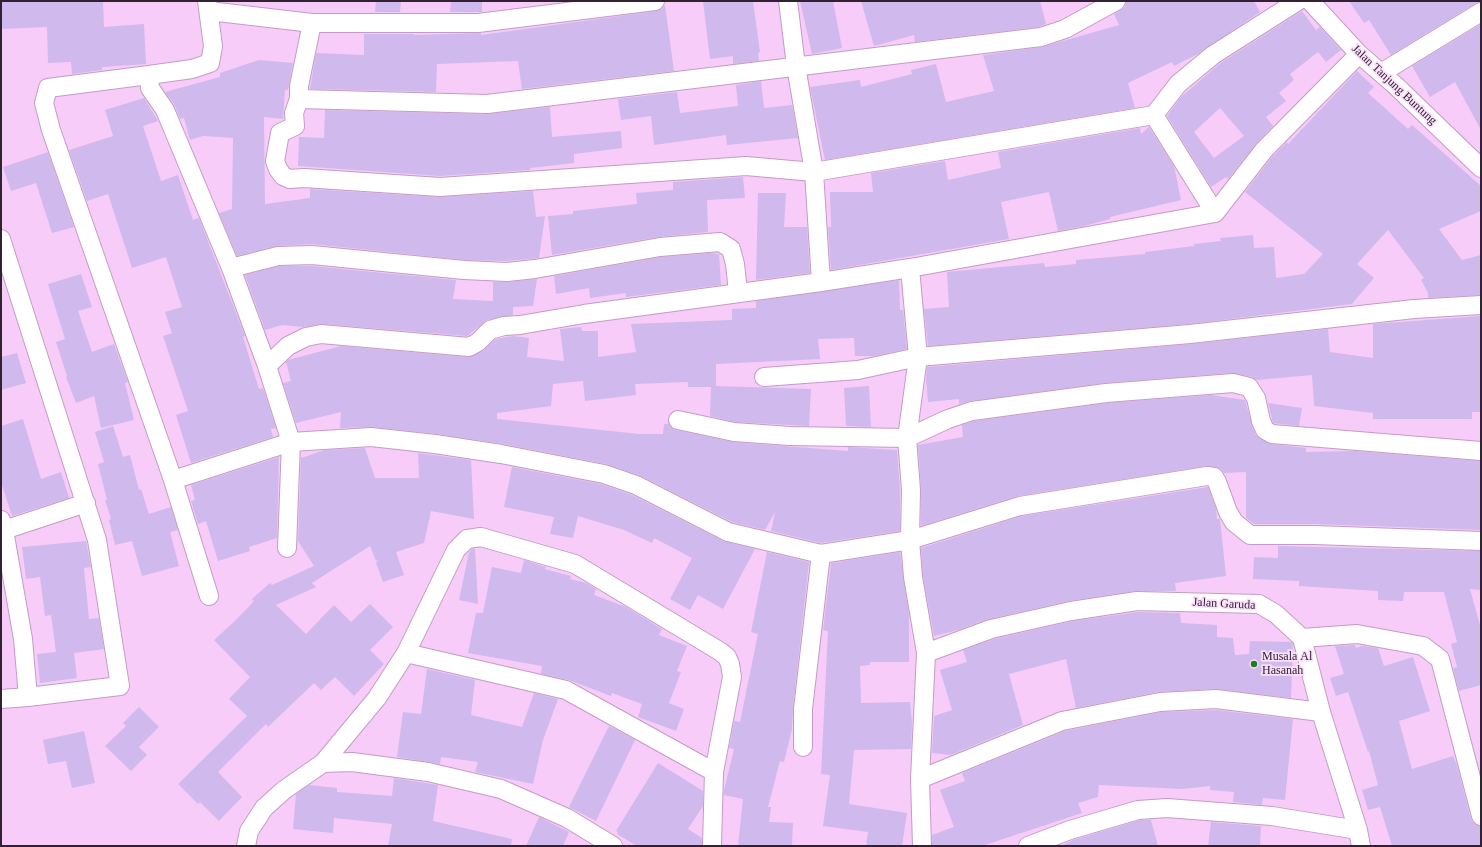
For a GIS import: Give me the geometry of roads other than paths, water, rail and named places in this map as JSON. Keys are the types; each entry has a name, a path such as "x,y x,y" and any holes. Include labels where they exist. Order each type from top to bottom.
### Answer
{"street":[{"path":"209,596 173,480 51,130 44,103 48,88 192,69 210,63 213,46 208,6 312,23 478,23 655,1"},
{"path":"788,1 796,66 814,172 821,282"},
{"path":"299,99 486,104 1041,37 1065,29 1116,1"},
{"path":"312,23 299,86 299,99 294,113 295,126 280,133 275,161 278,170 283,176 290,179 304,178 440,187 746,166 814,172 1154,115 1178,84 1213,55 1298,1"},
{"name":"Jalan Tanjung Buntung","path":"1310,1 1359,54 1481,168"},
{"path":"1381,73 1481,12"},
{"path":"267,366 288,346 306,337 321,334 469,346 478,342 496,328 910,268 1215,213 1264,150 1359,54"},
{"path":"149,75 150,88 165,110 231,268 267,366 290,442 287,548"},
{"path":"1154,115 1215,213"},
{"path":"1,238 97,540 120,686 1,699"},
{"path":"231,268 278,256 312,255 457,269 507,272 535,269 660,247 720,242 731,249 735,264 738,292"},
{"path":"910,268 918,357 907,438 911,490 910,540 913,577 926,653 920,779 922,846"},
{"path":"764,377 858,370 918,357 1190,334 1414,309 1481,305"},
{"path":"678,420 734,432 790,436 907,438 948,419 972,411 1106,393 1233,383 1249,387 1256,398 1265,430 1272,434 1481,451"},
{"path":"173,480 290,442 371,437 435,444 501,454 604,474 636,485 728,532 821,554 910,540 1020,506 1207,476 1214,477 1217,482 1228,512 1234,522 1250,535 1315,535 1481,541"},
{"path":"28,697 23,639 3,525 86,503"},
{"path":"246,846 249,831 264,808 284,790 324,763 377,698 406,653 456,550 467,539 481,536 575,564 727,657 730,664 732,677 714,772 712,846"},
{"path":"803,747 803,709 821,554"},
{"name":"Jalan Garuda","path":"926,653 992,628 1071,611 1136,601 1259,604 1281,618 1302,638"},
{"path":"1359,838 1321,712 1302,638 1357,634 1423,646 1440,659 1481,816"},
{"path":"406,653 566,690 609,712 714,772"},
{"path":"920,779 1062,721 1160,702 1216,698 1321,712"},
{"path":"324,763 352,762 428,772 501,789 567,818 613,846"},
{"path":"1028,846 1070,830 1138,810 1167,808 1272,816 1359,838"}],"place":[{"name":"Musala Al Hasanah","path":"1254,664"}]}
